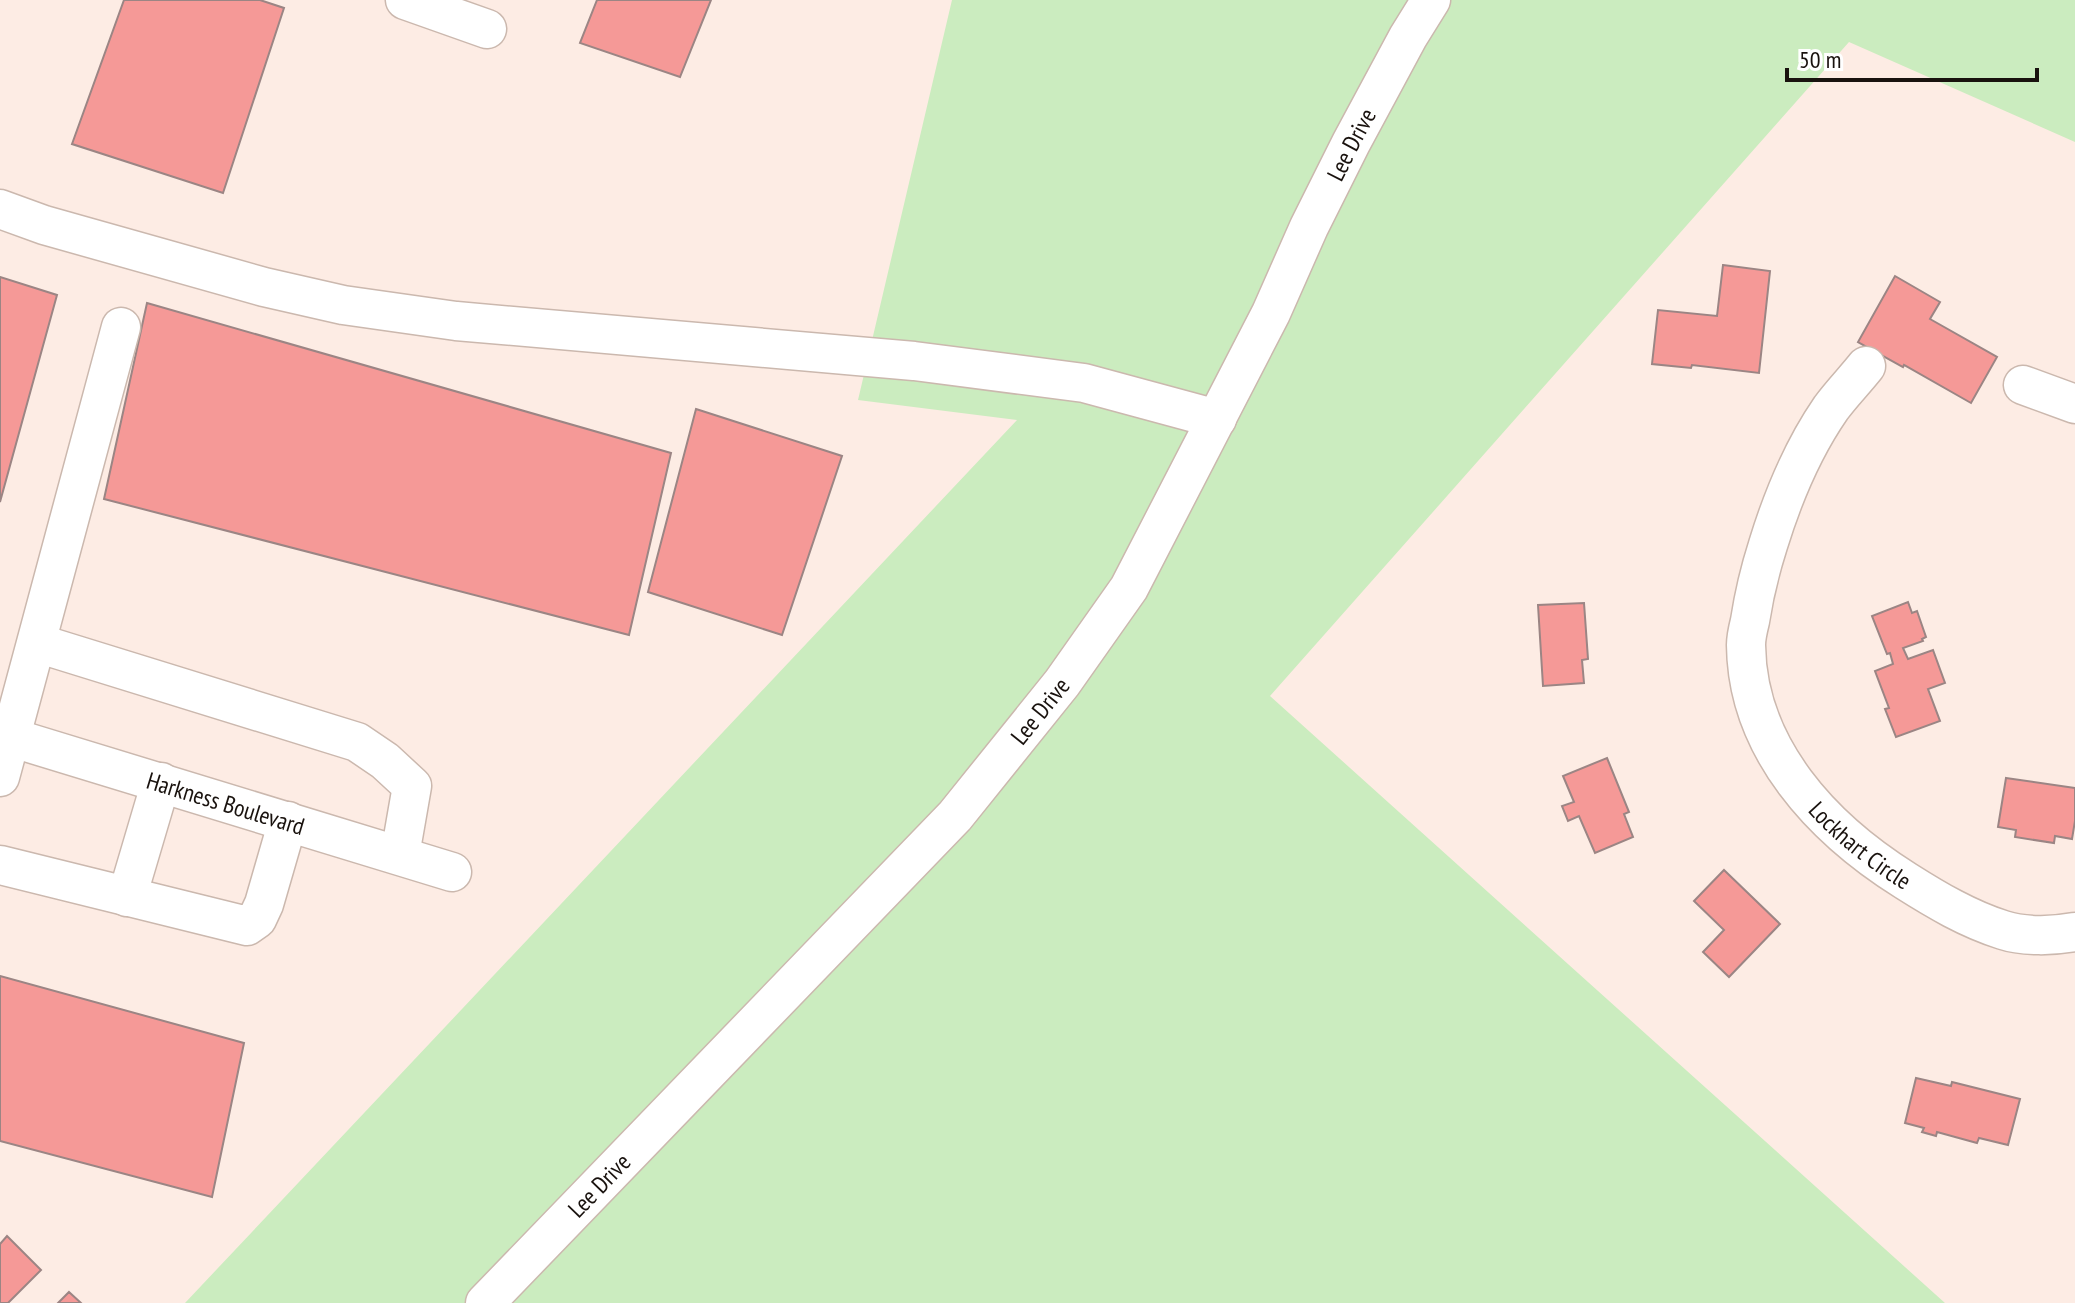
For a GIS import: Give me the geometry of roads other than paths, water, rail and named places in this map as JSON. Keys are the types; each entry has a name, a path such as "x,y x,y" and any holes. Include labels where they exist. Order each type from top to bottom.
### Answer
{"street":[{"path":"405,0 487,29"},
{"name":"Lee Drive","path":"485,1303 955,816 1062,683 1129,588 1271,313 1344,157 1431,0"},
{"path":"0,209 44,225 264,287 343,305 456,321 914,361 1084,383 1217,419"},
{"path":"0,777 6,735 37,643 121,327"},
{"name":"Lockhart Circle","path":"1866,366 1832,407 1811,440 1782,500 1760,569 1746,644 1752,696 1766,738 1797,786 1836,829 1872,860 1942,903 2004,931 2029,934 2075,932"},
{"path":"2023,385 2075,404"},
{"path":"37,643 357,742 385,761 412,786 400,855"},
{"name":"Harkness Boulevard","path":"6,735 452,872"},
{"path":"127,897 161,782"},
{"path":"0,865 247,926 257,919 264,904 288,821"}]}
